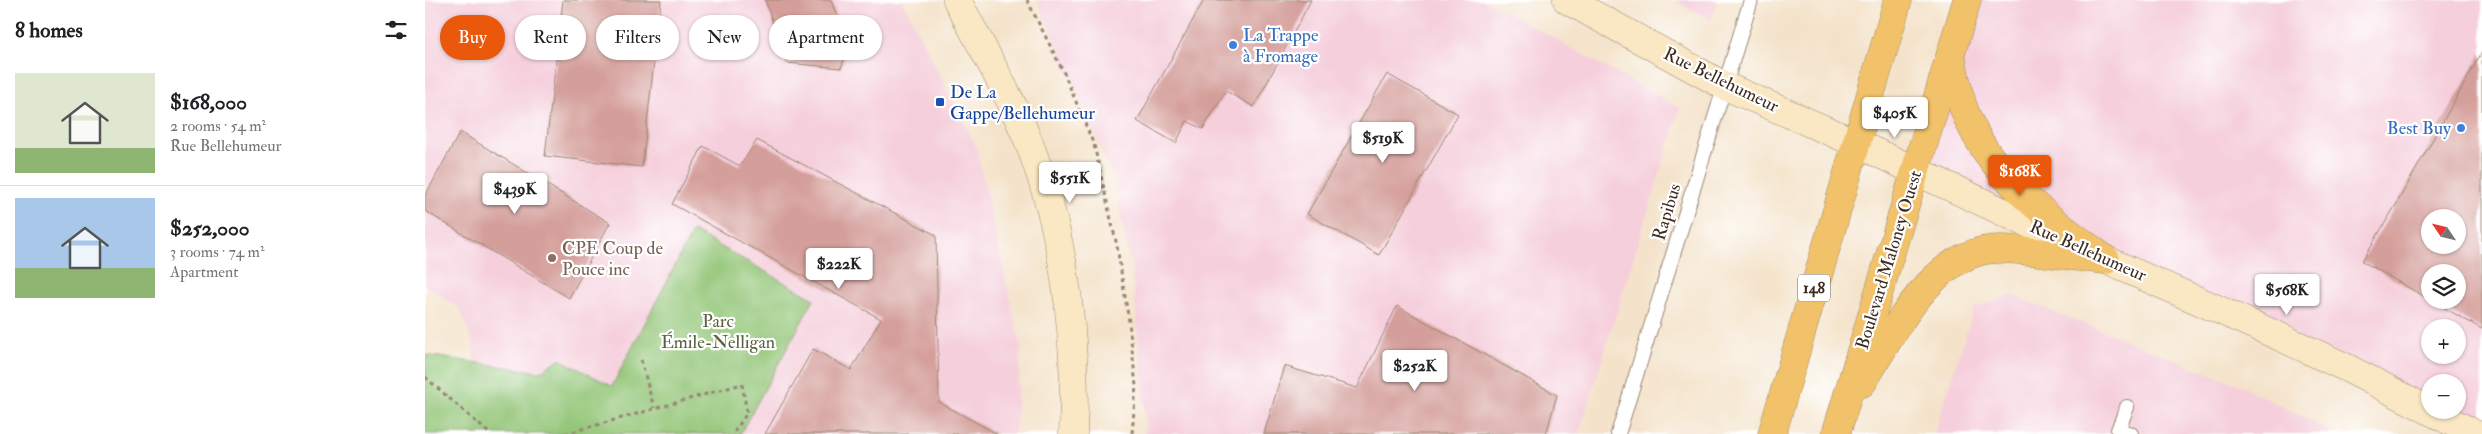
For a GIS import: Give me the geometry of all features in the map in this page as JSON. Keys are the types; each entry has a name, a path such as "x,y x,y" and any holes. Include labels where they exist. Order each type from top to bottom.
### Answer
{"main road":[{"name":"148","path":"1772,434 1898,0"},
{"name":"Boulevard Maloney Ouest","path":"1839,425 1967,0"},
{"path":"1951,55 1965,111 1990,160 2041,212 2106,260"},
{"path":"1839,425 1902,319 1924,289 1949,265 1971,255 1999,249 2106,260"}],"street":[{"path":"957,0 1017,116 1046,195 1060,251 1068,302 1074,406 1073,434"},
{"name":"Rue Bellehumeur","path":"1567,0 1725,86 1856,143 2106,260 2277,335 2452,426 2475,434"}],"lane":[{"name":"Rapibus","path":"1618,434 1751,0"},
{"path":"2127,407 2118,430 2131,434"}],"path":[{"path":"1027,0 1064,73 1094,145 1117,246 1129,322 1136,386 1132,434"},
{"path":"641,360 654,408"},
{"path":"425,377 490,434"},
{"path":"565,434 742,384 747,413 733,434"}],"shaded area":[{"path":"425,0 902,0 976,146 1021,348 1015,434 740,434 814,299 693,231 612,386 559,359 540,372 473,362 473,345 460,309 425,285"},
{"path":"1037,0 1484,0 1680,108 1579,434 1144,434 1146,421 1132,271 1113,177"},
{"path":"1674,0 1717,0 1711,20"},
{"path":"1967,0 2482,0 2482,434 2475,434 2446,419 2466,419 2466,374 2421,374 2421,406 2347,368 1915,172"},
{"path":"2012,295 2244,387 2336,434 1934,434 1974,308"}],"green space":[{"name":"Parc Émile-Nelligan","path":"693,231 814,299 740,434 425,434 425,355 540,372 559,359 612,386"}],"building":[{"path":"563,0 661,0 659,15 596,15 596,60 654,60 642,167 545,156 556,60 586,60 586,15 561,15"},
{"path":"765,0 831,0 836,15 770,15"},
{"name":"La Trappe à Fromage","path":"1204,0 1311,0 1254,107 1226,91 1203,129 1187,121 1176,143 1137,121"},
{"name":"Best Buy","path":"2482,52 2482,329 2446,309 2466,309 2466,264 2421,264 2421,295 2362,261"},
{"path":"786,60 844,60 841,68 787,63"},
{"path":"1387,74 1458,114 1379,255 1307,214"},
{"path":"460,132 610,223 569,298 425,211 425,196"},
{"path":"757,140 936,235 939,402 997,434 765,434 813,349 851,370 881,319 672,204 703,146 740,166"},
{"path":"1397,306 1557,395 1546,434 1264,434 1284,366 1357,388"}],"place":[{"name":"La Trappe à Fromage","path":"1233,45"},
{"name":"De La Gappe/Bellehumeur","path":"940,102"},
{"name":"Best Buy","path":"2461,128"},
{"name":"CPE Coup de Pouce inc","path":"552,258"}]}
